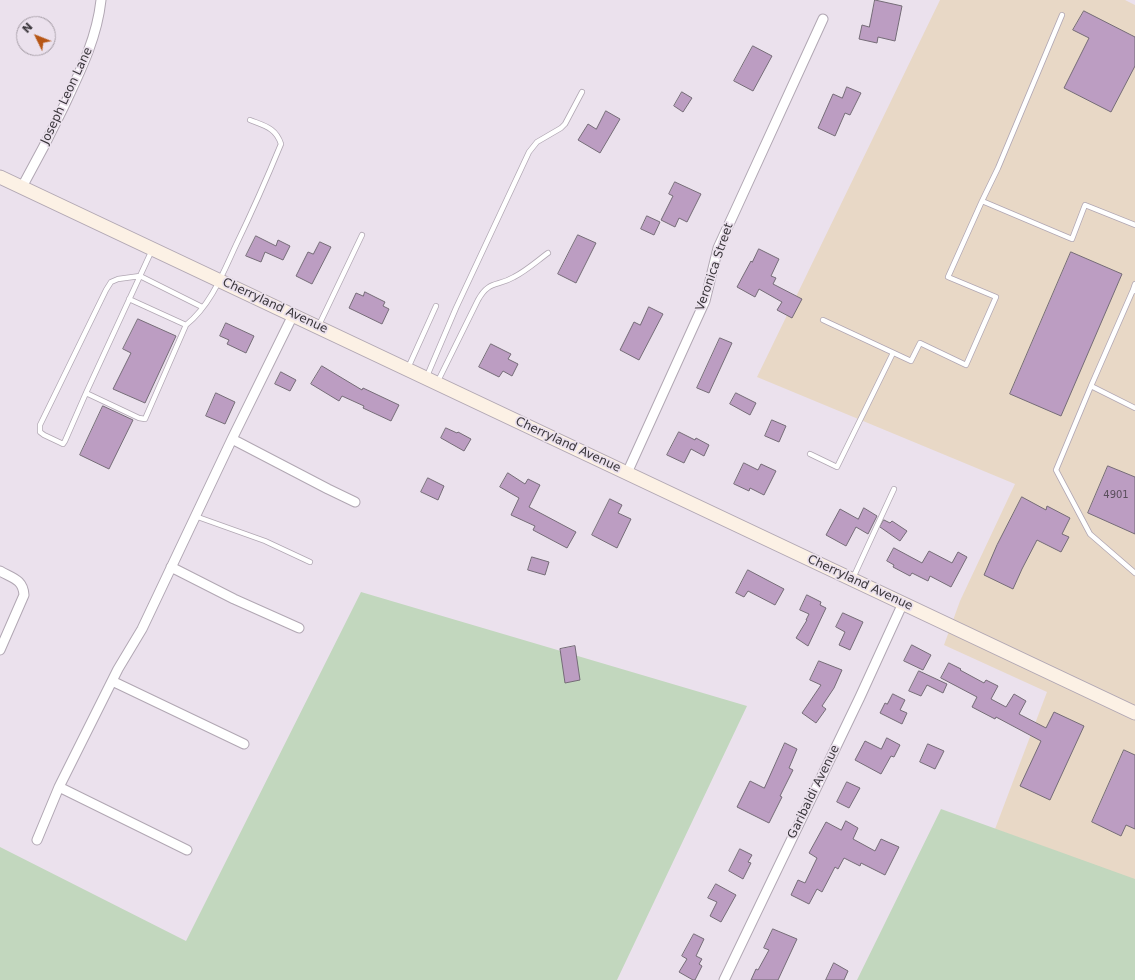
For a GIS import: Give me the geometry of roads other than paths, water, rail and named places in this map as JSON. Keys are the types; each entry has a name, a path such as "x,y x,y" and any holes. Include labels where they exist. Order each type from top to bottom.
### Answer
{"street":[{"name":"Joseph Leon Lane","path":"22,187 42,152 76,81 92,42 99,17 101,0"},
{"name":"Veronica Street","path":"627,473 705,301 718,248 823,19"},
{"name":"Cherryland Avenue","path":"0,177 1135,713"},
{"path":"37,840 59,787 112,681 142,629 232,439 293,315"},
{"path":"232,439 328,490 355,502"},
{"path":"170,568 299,628"},
{"path":"0,572 21,582 24,587 24,595 0,650"},
{"name":"Garibaldi Avenue","path":"724,980 860,697 903,603"},
{"path":"112,681 244,744"},
{"path":"59,787 187,850"}],"lane":[{"path":"824,320 911,361 920,343 966,365 996,296 948,277 998,168 1062,15"},
{"path":"432,380 456,308 484,246 525,165 529,152 537,142 561,128 565,124 582,92"},
{"path":"86,393 144,419 186,325 193,320 212,296 220,280 258,199 281,144 278,136 273,130 250,120"},
{"path":"982,201 1072,239 1085,204 1135,225"},
{"path":"318,327 362,235"},
{"path":"153,248 140,276 129,299 86,393 64,444 40,432 40,425 111,282 118,279 140,276 202,307"},
{"path":"432,380 486,288 496,283 513,278 548,253"},
{"path":"1135,284 1134,290 1091,386 1056,470 1090,534 1135,574"},
{"path":"129,299 186,325"},
{"path":"408,369 436,306"},
{"path":"810,454 837,467 893,353"},
{"path":"1091,386 1135,408"},
{"path":"852,579 894,489"},
{"path":"195,516 265,541 310,562"}]}
